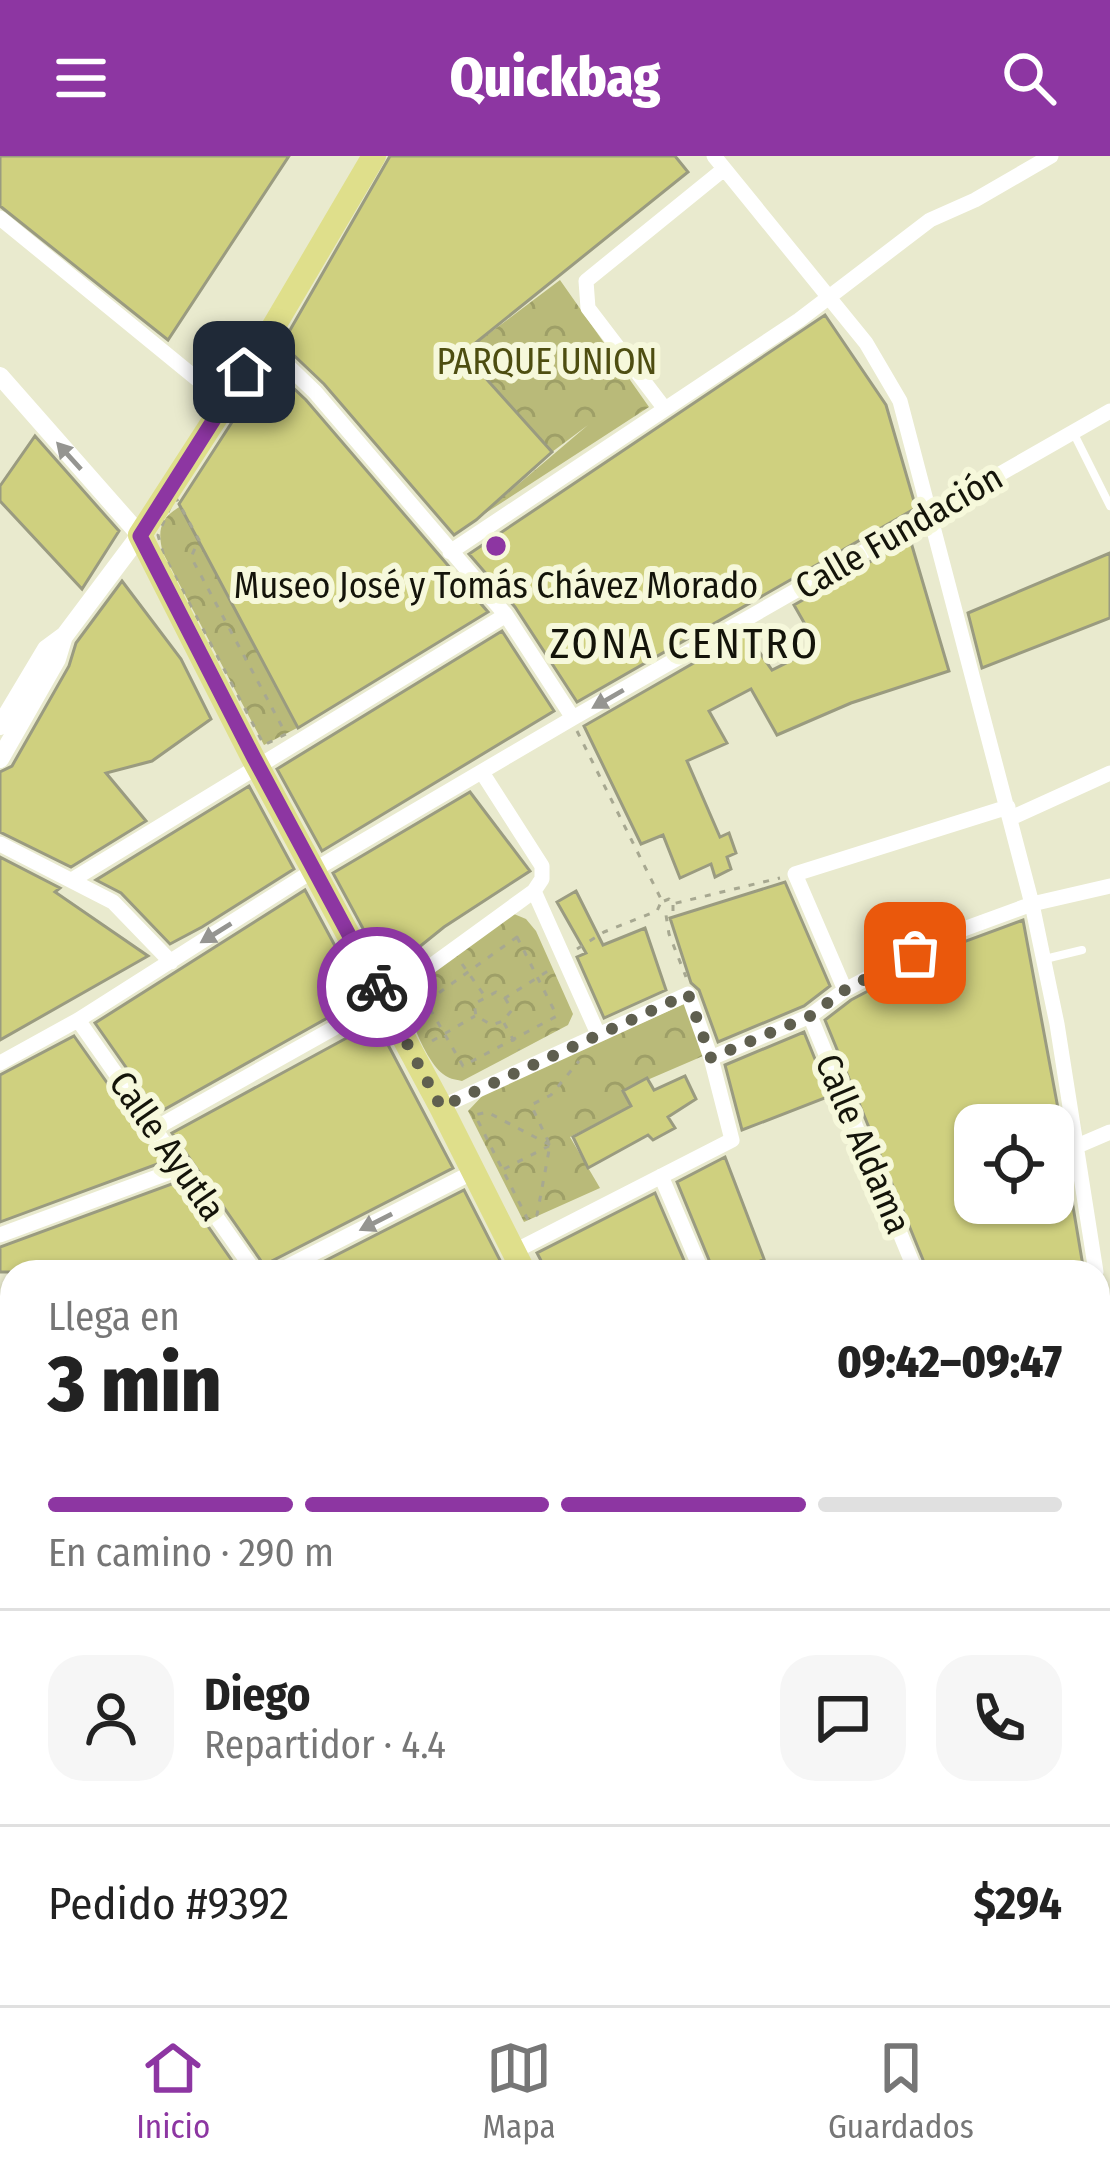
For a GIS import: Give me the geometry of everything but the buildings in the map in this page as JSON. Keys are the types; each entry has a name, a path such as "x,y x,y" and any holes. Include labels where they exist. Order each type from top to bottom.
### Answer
{"main road":[{"path":"374,156 264,343 140,536 475,1171 517,1260"}],"street":[{"path":"450,552 800,320 930,220 1051,156"},
{"path":"665,409 588,308 586,281 719,162 866,343 900,401 1032,904 1068,1104"},
{"path":"0,218 225,402"},
{"path":"264,343 315,392 506,615 573,718"},
{"path":"0,376 140,536 65,635 46,649 0,726"},
{"name":"Calle Fundación","path":"0,1063 78,1020 314,870 1110,411"},
{"path":"72,880 506,615"},
{"path":"0,759 57,659 65,635"},
{"path":"845,990 795,874 1009,813 1110,773"},
{"path":"154,1129 384,1000 534,891 542,879 542,866 483,774"},
{"path":"0,844 113,902 171,962"},
{"path":"711,1058 810,1016 845,990 950,934 1032,904 1110,886"},
{"path":"534,891 598,1034"},
{"path":"441,1107 688,994 732,1140 661,1176 521,1260"},
{"name":"Calle Aldama","path":"810,1016 911,1260"},
{"name":"Calle Ayutla","path":"78,1020 247,1260"},
{"path":"1094,1260 1074,1141 1110,1132"},
{"path":"0,1235 184,1168"},
{"path":"301,1260 475,1171"},
{"path":"661,1176 697,1260"}],"lane":[{"path":"1073,433 1110,506"},
{"path":"1043,959 1082,950"}],"path":[{"path":"175,496 199,540 191,557 286,734 264,745 163,553 158,535 175,496"},
{"path":"573,718 662,902"},
{"path":"672,904 795,874"},
{"path":"565,956 604,932 657,910 669,899 673,912 661,916 657,910"},
{"path":"666,915 688,994"},
{"path":"518,937 557,1016 463,1066 426,1002 468,971 518,937"},
{"path":"454,953 485,996"},
{"path":"506,998 552,968"},
{"path":"496,992 512,1010 492,1025 476,1016 474,1004 496,992"},
{"path":"424,1045 476,1016"},
{"path":"503,1021 519,1050"},
{"path":"550,1145 487,1112 475,1114 528,1220 537,1215 550,1145 531,1106 566,1081 598,1034"},
{"path":"502,1169 550,1145"}],"green space":[{"name":"PARQUE UNION","path":"560,280 649,407 481,516 588,425 552,452 463,353"},
{"path":"181,506 297,728 264,745 163,553 162,525"},
{"path":"514,914 536,931 573,1014 568,1025 462,1081 450,1078 436,1068 416,1032 408,985"},
{"path":"686,1003 703,1056 624,1090 631,1106 570,1137 600,1188 524,1222 468,1111 485,1093"}],"way so far":[{"path":"377,987 441,1107 688,994 711,1058 810,1016 845,990 915,953"}],"place":[{"name":"Museo José y Tomás Chávez Morado","path":"496,546"}],"district":[{"name":"ZONA CENTRO","path":"685,644"}],"route":[{"path":"244,372 140,536 377,987"}]}
